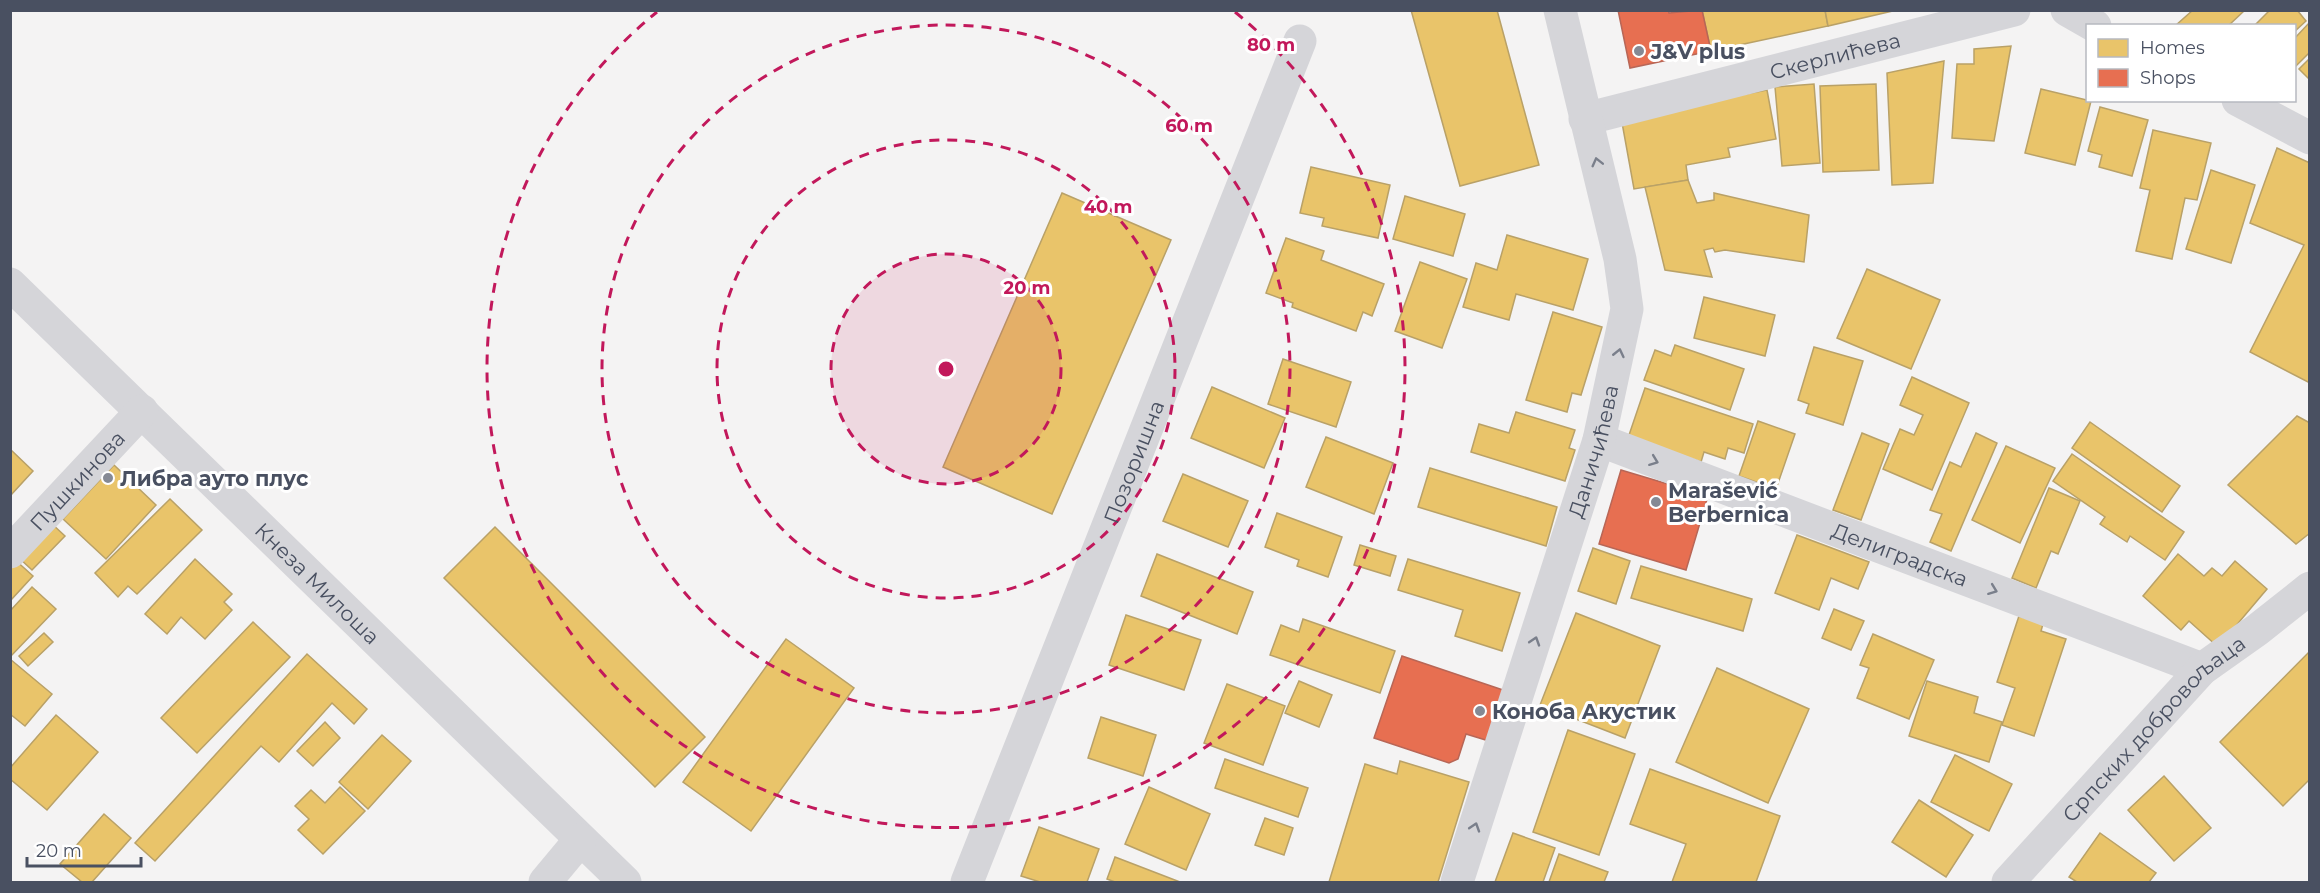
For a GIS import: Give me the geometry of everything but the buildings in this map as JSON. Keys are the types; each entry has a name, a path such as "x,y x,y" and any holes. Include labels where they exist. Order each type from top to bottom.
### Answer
{"street":[{"name":"Даничићева","path":"1457,882 1599,440 1627,309 1620,259 1560,10"},
{"name":"Скерлићева","path":"1585,118 2014,10"},
{"path":"2067,10 2092,24"},
{"name":"Позоришна","path":"967,882 1300,41"},
{"path":"2242,102 2310,138"},
{"name":"Кнеза Милоша","path":"10,284 625,882"},
{"name":"Пушкинова","path":"10,552 142,411"},
{"name":"Делиградска","path":"1599,440 2202,669"},
{"name":"Српских добровољаца","path":"2008,882 2202,669 2257,630 2310,588"},
{"path":"545,882 580,840"}],"place":[{"name":"J&V plus","path":"1639,51"},
{"name":"Либра ауто плус","path":"108,478"},
{"name":"Marašević Berbernica","path":"1656,502"},
{"name":"Коноба Акустик","path":"1480,711"}]}
